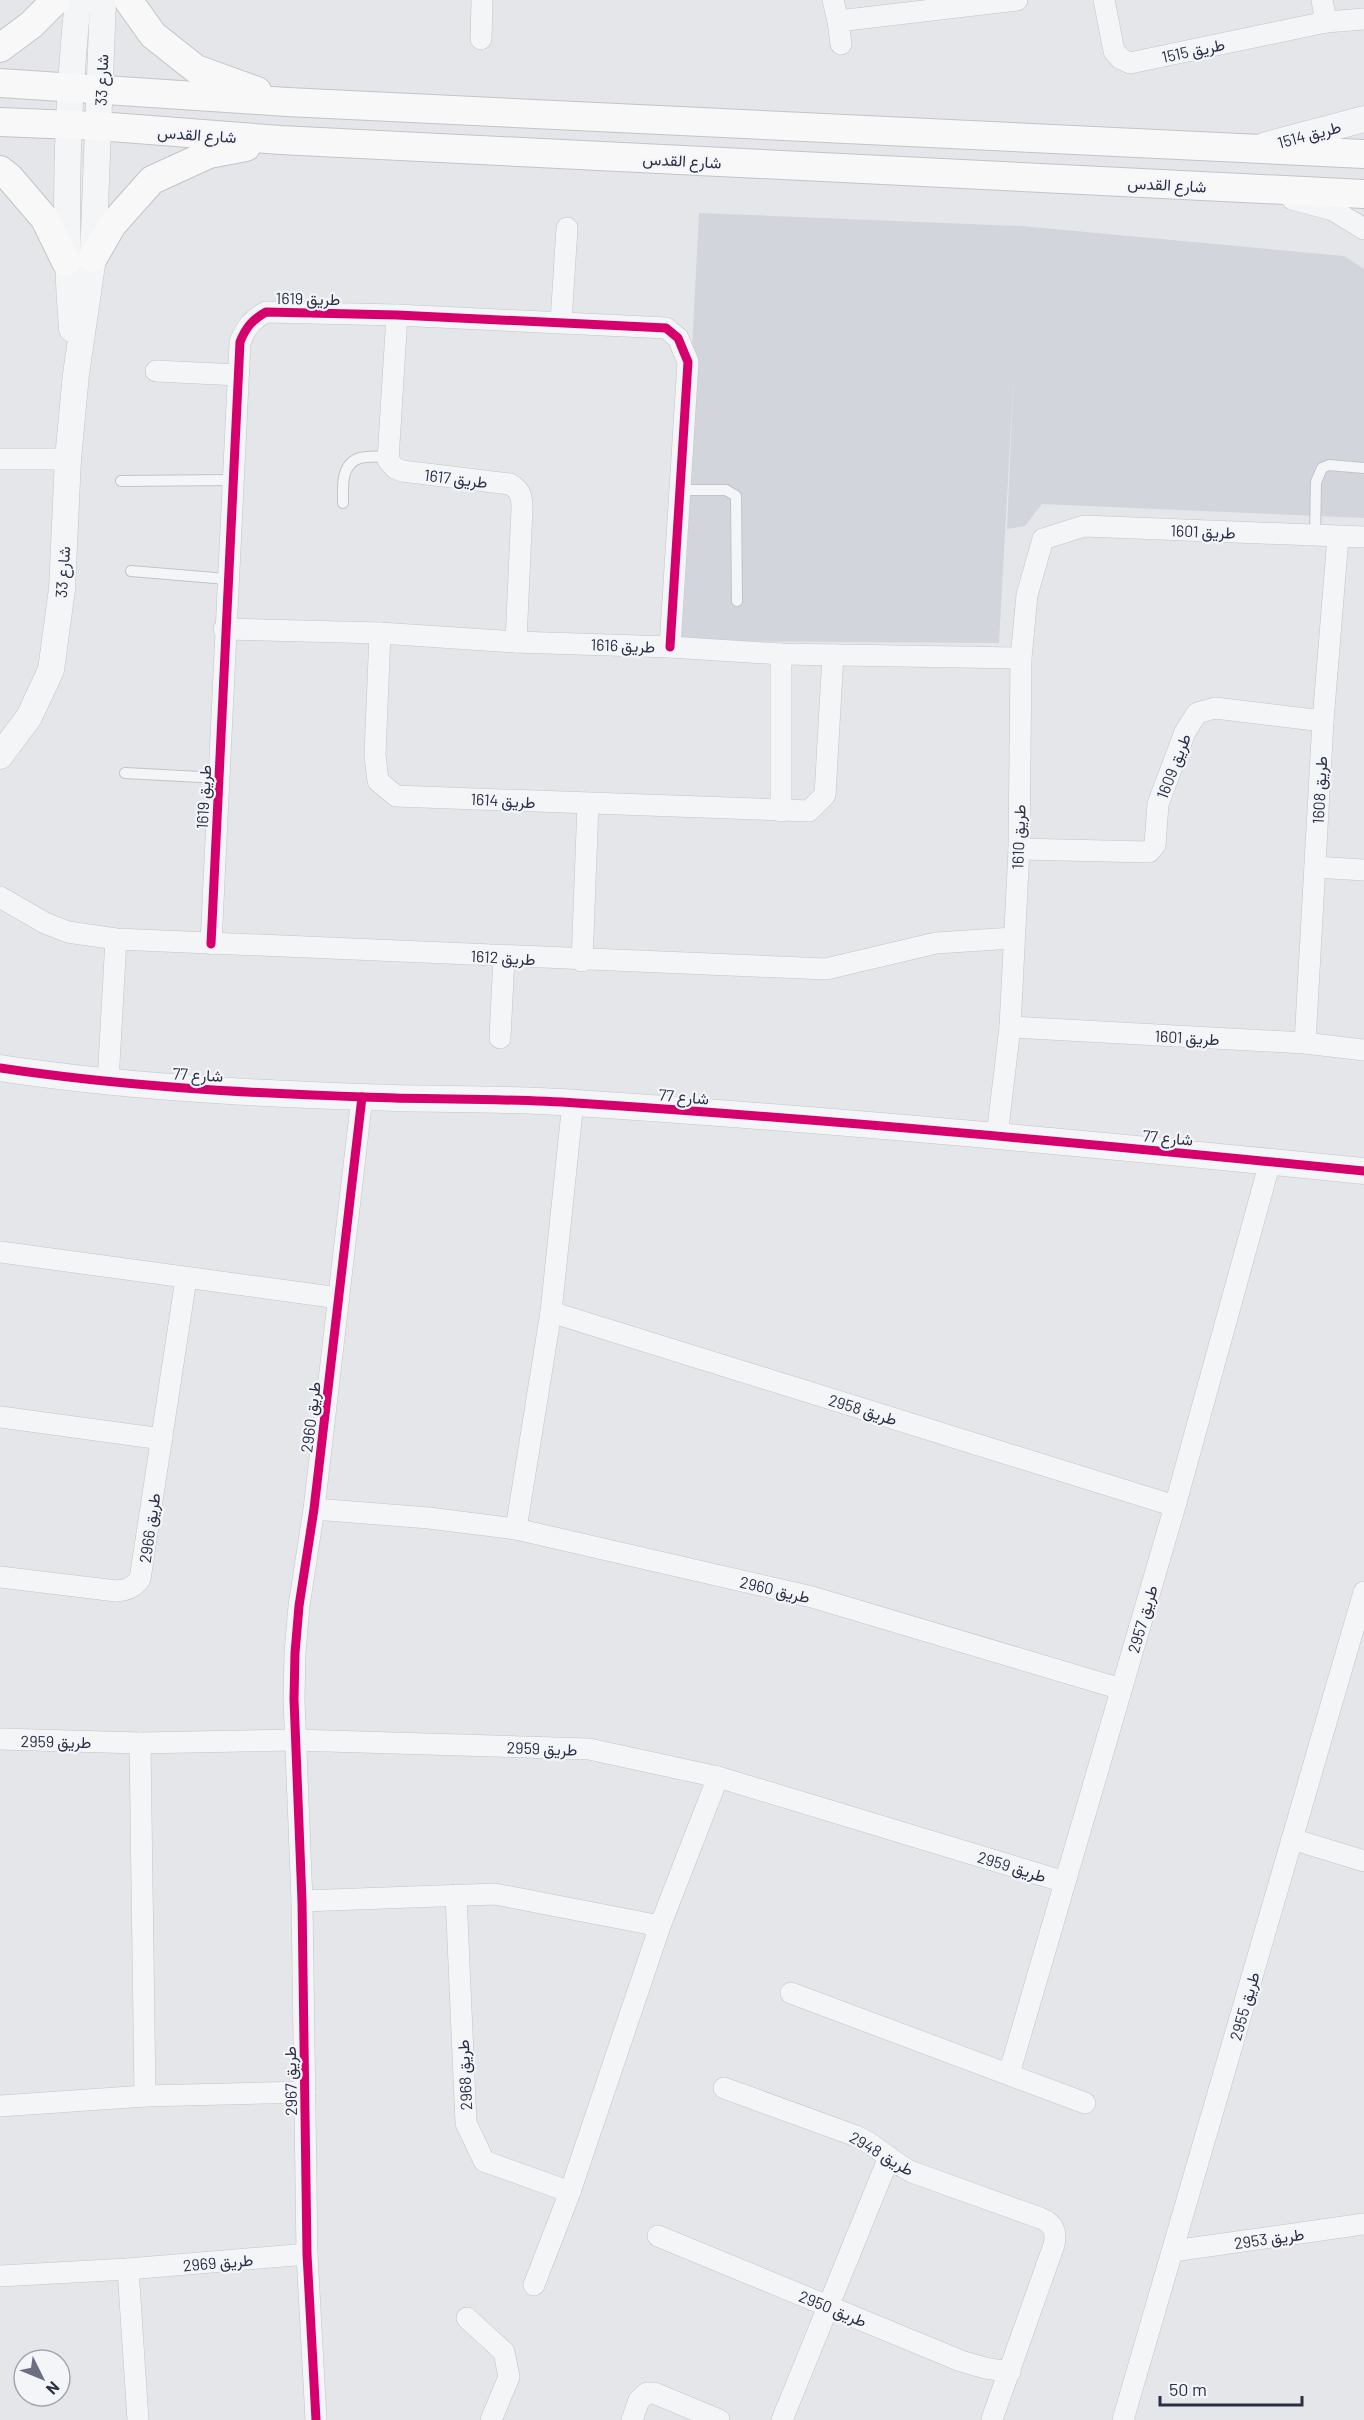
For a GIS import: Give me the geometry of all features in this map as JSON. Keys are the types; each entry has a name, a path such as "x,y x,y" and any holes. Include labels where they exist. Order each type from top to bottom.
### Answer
{"main road":[{"path":"0,48 31,25 56,0"},
{"path":"128,0 153,35 196,69 287,102"},
{"path":"0,83 287,102 1364,154"},
{"name":"شارع القدس","path":"0,122 99,126 280,140 1364,194"},
{"path":"0,170 10,178 80,260 152,180 209,154 280,140"}],"street":[{"name":"شارع 33","path":"78,0 69,125 80,260"},
{"name":"شارع 33","path":"0,756 29,717 51,670 62,589 68,459 76,374 80,260 99,126 103,0"},
{"path":"481,39 482,0"},
{"path":"833,0 842,44"},
{"path":"838,21 1017,0"},
{"name":"طريق 1515","path":"1104,0 1114,51 1121,59 1130,63 1326,22 1364,18"},
{"path":"1322,0 1326,22"},
{"name":"طريق 1514","path":"1253,148 1364,119"},
{"path":"1254,188 1332,210 1364,229"},
{"path":"561,322 567,228"},
{"name":"طريق 1619","path":"211,944 224,629 240,342 245,327 266,312 398,315 666,328 678,338 684,347 688,362 670,647"},
{"path":"389,456 398,315"},
{"path":"156,371 238,375"},
{"name":"طريق 1617","path":"389,456 388,460 395,468 402,471 510,484 517,489 522,497 522,508 516,642"},
{"path":"0,459 68,459"},
{"name":"طريق 1601","path":"1044,539 1083,526 1364,537"},
{"name":"طريق 1608","path":"1305,1043 1323,721 1338,537"},
{"name":"طريق 1610","path":"997,1136 1010,1027 1019,849 1021,658 1027,595 1044,539"},
{"name":"طريق 1616","path":"224,629 380,633 516,642 670,647 781,654 1021,658"},
{"name":"طريق 1614","path":"380,633 375,755 378,781 396,796 809,811 825,795 832,655"},
{"path":"781,654 781,811"},
{"name":"طريق 1609","path":"1019,849 1149,852 1155,845 1158,804 1185,732 1197,713 1215,708 1323,721"},
{"path":"582,961 588,804"},
{"path":"1315,867 1364,870"},
{"name":"طريق 1612","path":"0,897 45,923 68,932 116,939 582,961 826,969 936,943 1013,938"},
{"path":"108,1082 116,939"},
{"path":"500,1038 504,957"},
{"name":"طريق 1601","path":"1010,1027 1305,1043 1364,1050"},
{"name":"شارع 77","path":"0,1068 108,1082 184,1088 362,1097 573,1102 997,1136 1364,1171"},
{"name":"طريق 2960","path":"295,1740 294,1699 299,1606 314,1509 362,1097"},
{"path":"516,1528 551,1312 573,1102"},
{"name":"طريق 2957","path":"1009,2074 1175,1506 1270,1162"},
{"path":"0,1252 339,1298"},
{"name":"طريق 2966","path":"0,1576 116,1591 134,1586 140,1580 186,1279"},
{"name":"طريق 2958","path":"551,1312 1175,1506"},
{"path":"0,1417 162,1439"},
{"name":"طريق 2960","path":"314,1509 429,1518 516,1528 812,1598 1121,1689"},
{"name":"طريق 2955","path":"1123,2420 1364,1592"},
{"name":"طريق 2959","path":"0,1739 140,1743 295,1740 589,1749 718,1777 1065,1882"},
{"name":"طريق 2967","path":"295,1740 302,1900 307,2254 316,2420"},
{"path":"140,1743 145,2096"},
{"path":"534,2285 570,2192 660,1926 718,1777"},
{"path":"1292,1839 1364,1861"},
{"path":"302,1900 495,1894 660,1926"},
{"name":"طريق 2968","path":"456,1895 466,2123 483,2161 570,2192"},
{"path":"791,1993 1085,2103"},
{"name":"طريق 2948","path":"724,2088 856,2136 874,2144 912,2172 1048,2222 1054,2228 1056,2237 1010,2372"},
{"name":"طريق 2967","path":"0,2106 145,2096 305,2092"},
{"path":"782,2420 889,2157"},
{"name":"طريق 2953","path":"1173,2251 1364,2224"},
{"name":"طريق 2950","path":"658,2236 973,2365 1010,2372"},
{"name":"طريق 2969","path":"0,2276 128,2269 307,2254"},
{"path":"128,2269 138,2420"},
{"path":"467,2318 504,2352 509,2377 491,2420"},
{"path":"992,2419 1010,2372"},
{"path":"632,2420 639,2400 646,2393 654,2393 719,2420"}],"lane":[{"path":"343,503 345,472 352,463 360,458 389,456"},
{"path":"1315,536 1316,482 1322,468 1329,465 1364,468"},
{"path":"121,481 232,480"},
{"path":"679,490 726,490 736,496 737,601"},
{"path":"131,571 227,579"},
{"path":"125,773 219,778"}],"shaded area":[{"path":"699,213 1021,226 1344,256 1364,269 1364,518 1042,504 1025,526 1007,529 1014,371 999,643 677,641"}],"cycle path":[{"path":"211,944 240,342 250,324 261,315 266,312 397,315 666,328 678,338 688,362 670,647"},
{"path":"0,1068 90,1080 227,1091 390,1098 549,1101 773,1117 1364,1171"},
{"path":"316,2420 307,2254 302,1901 294,1699 295,1653 362,1097"}]}
